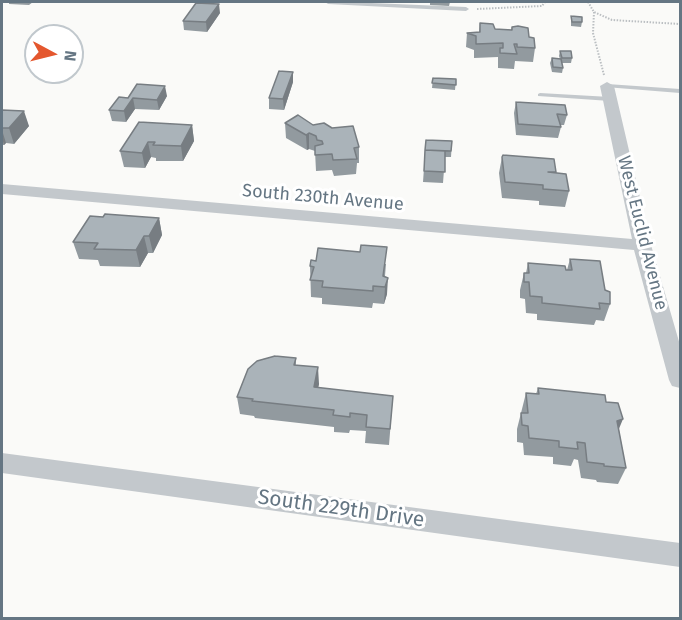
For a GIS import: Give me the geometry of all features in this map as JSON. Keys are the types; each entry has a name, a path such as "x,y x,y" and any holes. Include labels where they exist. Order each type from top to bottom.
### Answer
{"street":[{"name":"West Euclid Avenue","path":"608,93 642,245 681,380"},
{"name":"South 230th Avenue","path":"2,189 642,245"},
{"name":"South 229th Drive","path":"2,463 681,555"}],"lane":[{"path":"328,2 466,9"},
{"path":"540,95 681,91"}],"path":[{"path":"466,9 542,6 545,2"},
{"path":"588,2 594,12 612,20 681,24"},
{"path":"594,12 593,33 608,93"}],"building":[{"path":"196,3 219,4 206,22 183,21"},
{"path":"571,16 582,17 582,22 572,22"},
{"path":"480,23 493,24 495,29 512,30 512,27 518,26 528,28 529,37 534,38 535,48 517,47 517,44 514,44 517,54 500,53 503,43 476,44 476,36 467,33 480,32"},
{"path":"560,51 571,51 572,58 562,58"},
{"path":"552,58 561,59 563,68 553,67"},
{"path":"279,71 293,72 283,99 269,98"},
{"path":"433,78 456,79 456,85 432,83"},
{"path":"137,84 165,86 157,100 133,98 124,111 109,110 119,97 128,98"},
{"path":"516,102 565,105 567,115 557,114 561,127 518,124"},
{"path":"2,110 24,111 9,128 2,128"},
{"path":"298,115 313,125 324,123 332,128 353,126 359,147 354,148 357,159 333,160 332,154 315,155 315,146 323,144 322,141 317,140 316,136 309,133 306,135 285,123"},
{"path":"139,122 192,125 181,146 153,145 155,142 148,142 142,153 120,151"},
{"path":"426,140 452,141 451,151 425,150"},
{"path":"425,150 445,151 445,172 424,171"},
{"path":"503,155 554,159 556,172 548,172 566,174 569,191 543,189 543,185 505,182"},
{"path":"105,214 159,218 149,236 144,236 136,250 94,249 98,243 73,242 90,216 103,217"},
{"path":"361,245 387,247 383,276 388,278 385,287 373,286 373,291 322,287 323,281 310,280 314,267 310,266 311,260 316,261 318,248 360,252"},
{"path":"570,259 600,261 605,290 610,292 610,304 599,303 600,309 542,303 542,297 530,296 529,282 524,282 524,273 529,273 528,263 565,266 566,270 572,270"},
{"path":"275,356 296,358 294,365 318,367 314,387 393,396 390,429 366,427 367,415 350,413 350,417 333,415 334,410 252,401 253,399 237,397 248,369 257,361"},
{"path":"538,388 605,395 606,402 618,403 623,419 617,421 626,468 587,462 585,443 577,442 578,449 559,447 559,441 529,438 528,426 522,425 521,413 528,413 526,393 539,394"}]}
